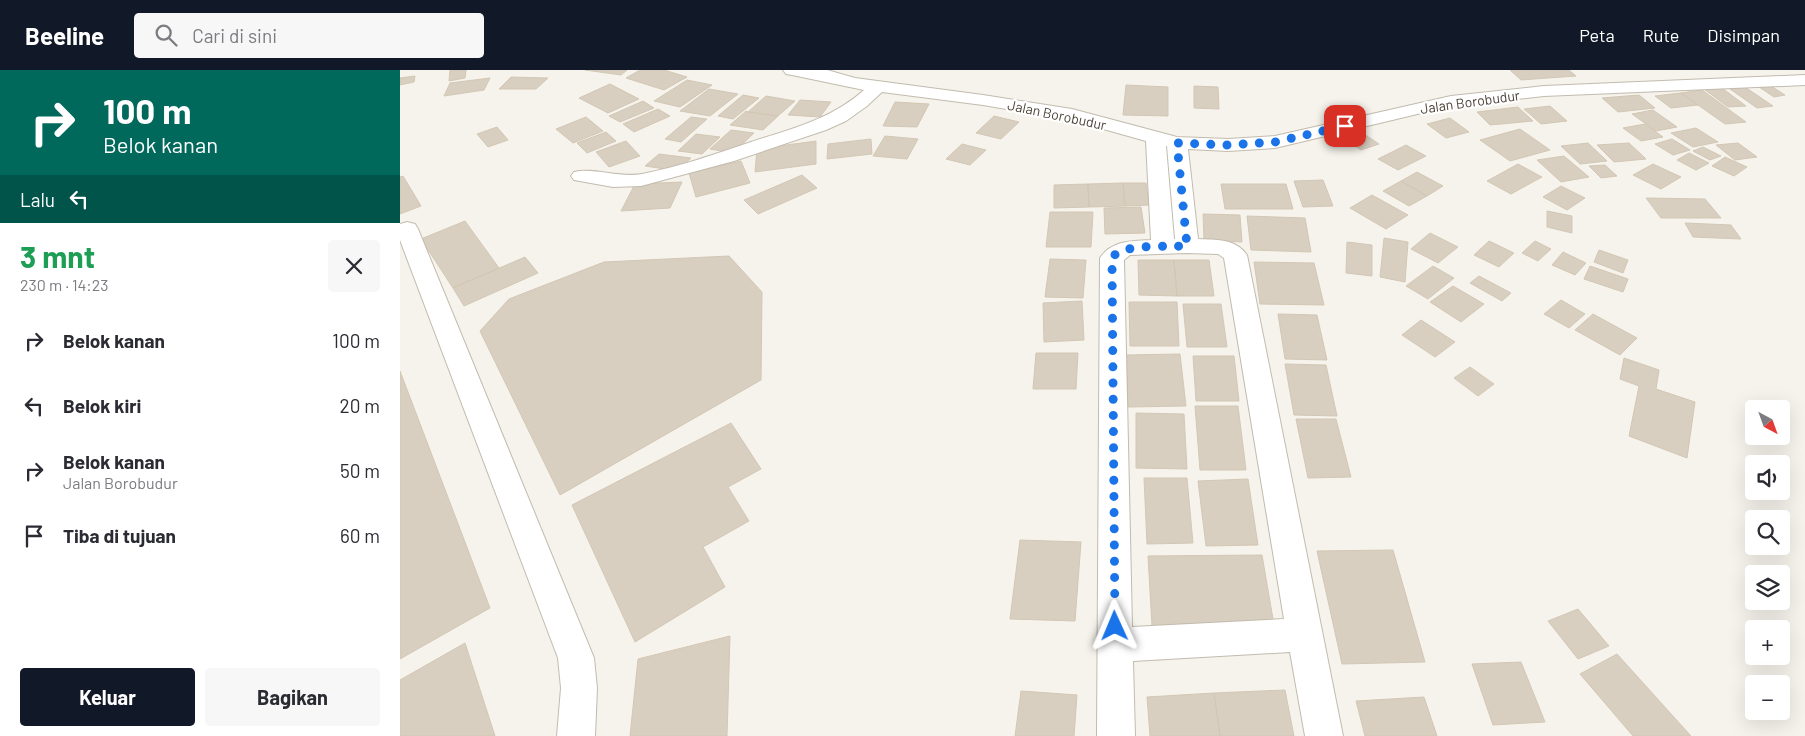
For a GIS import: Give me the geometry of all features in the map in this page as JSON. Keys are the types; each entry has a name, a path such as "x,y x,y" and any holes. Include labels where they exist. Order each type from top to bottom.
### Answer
{"street":[{"name":"Jalan Borobudur","path":"792,70 819,73 877,86 1042,109 1177,143 1228,145 1275,142 1451,101 1544,91 1805,80"},
{"path":"581,176 613,181 640,180 727,157 839,117 861,102 877,86"},
{"path":"1156,138 1175,246"},
{"path":"1175,246 1177,143"},
{"path":"406,229 576,658 579,688 576,736"},
{"path":"1116,736 1112,258 1119,251 1130,248 1175,246 1223,247 1235,255 1324,736"},
{"path":"1115,646 1304,636"}],"building":[{"path":"450,70 466,70 465,78 449,81"},
{"path":"585,70 627,70 621,75"},
{"path":"640,70 664,70 687,77 664,90 626,78"},
{"path":"1510,70 1569,70 1576,76 1521,80"},
{"path":"415,76 414,82 400,85 400,78"},
{"path":"511,77 548,78 536,89 499,89"},
{"path":"490,78 484,90 444,96 450,83"},
{"path":"687,80 712,85 680,107 654,101"},
{"path":"610,84 639,99 608,113 579,98"},
{"path":"1126,85 1168,87 1168,116 1123,115"},
{"path":"1194,86 1218,87 1219,109 1194,108"},
{"path":"1771,86 1785,95 1774,97 1759,87"},
{"path":"1745,87 1773,106 1757,108 1730,89"},
{"path":"1722,88 1746,106 1728,107 1704,89"},
{"path":"709,89 738,94 710,116 680,111"},
{"path":"1702,90 1746,122 1725,124 1681,93"},
{"path":"1681,93 1698,105 1671,108 1655,96"},
{"path":"743,95 759,98 733,119 718,116"},
{"path":"1639,95 1655,108 1618,112 1602,98"},
{"path":"766,96 795,101 778,116 748,112"},
{"path":"800,100 831,102 820,117 788,115"},
{"path":"643,101 654,108 620,122 609,116"},
{"path":"895,102 929,104 917,127 883,126"},
{"path":"1550,106 1567,121 1541,124 1524,109"},
{"path":"1518,107 1533,121 1490,125 1477,112"},
{"path":"658,109 670,116 634,132 623,124"},
{"path":"1653,110 1677,127 1656,131 1632,114"},
{"path":"746,111 778,116 763,130 730,125"},
{"path":"994,116 1019,122 1001,139 976,133"},
{"path":"586,117 603,131 573,143 556,129"},
{"path":"691,117 707,119 681,142 665,139"},
{"path":"1450,118 1469,132 1446,138 1427,124"},
{"path":"1645,124 1663,137 1641,141 1623,128"},
{"path":"497,127 508,140 488,147 477,134"},
{"path":"1696,128 1718,142 1693,147 1671,133"},
{"path":"1520,129 1550,150 1510,161 1480,140"},
{"path":"731,130 754,133 733,153 710,149"},
{"path":"606,132 616,141 587,153 577,143"},
{"path":"696,134 720,137 702,154 678,151"},
{"path":"1364,134 1379,144 1361,150 1347,140"},
{"path":"885,136 918,139 907,159 873,156"},
{"path":"871,139 872,154 827,159 828,144"},
{"path":"1672,139 1690,150 1673,155 1655,144"},
{"path":"626,141 640,156 609,167 596,152"},
{"path":"816,141 816,164 755,172 757,149"},
{"path":"1588,143 1607,161 1580,164 1561,146"},
{"path":"1629,143 1646,159 1614,162 1597,145"},
{"path":"1738,143 1757,157 1735,160 1716,145"},
{"path":"962,144 986,150 970,165 946,159"},
{"path":"1406,145 1426,156 1398,170 1378,159"},
{"path":"1703,147 1721,156 1710,160 1693,151"},
{"path":"1689,153 1709,163 1696,170 1677,160"},
{"path":"659,154 691,158 678,171 645,166"},
{"path":"1564,156 1589,177 1561,182 1537,160"},
{"path":"1725,157 1747,167 1734,176 1712,166"},
{"path":"741,161 750,183 696,197 689,173"},
{"path":"1518,164 1542,177 1511,194 1487,181"},
{"path":"1653,164 1681,177 1661,189 1633,175"},
{"path":"1605,165 1617,176 1601,178 1589,166"},
{"path":"1417,172 1443,186 1427,196 1401,181"},
{"path":"802,175 817,188 758,214 744,200"},
{"path":"403,176 421,206 400,214 400,177"},
{"path":"1323,180 1333,206 1303,207 1294,181"},
{"path":"1401,181 1427,196 1409,206 1383,191"},
{"path":"682,182 670,208 621,211 635,184"},
{"path":"1123,183 1125,206 1089,207 1088,184"},
{"path":"1123,183 1146,183 1149,205 1125,206"},
{"path":"1088,184 1089,207 1054,208 1054,185"},
{"path":"1221,184 1286,184 1293,209 1225,209"},
{"path":"1561,186 1585,198 1567,210 1543,197"},
{"path":"1372,195 1408,215 1386,229 1350,208"},
{"path":"1646,198 1705,199 1721,218 1661,218"},
{"path":"1141,207 1145,233 1105,234 1104,208"},
{"path":"1547,211 1572,216 1572,233 1547,227"},
{"path":"1050,212 1093,212 1091,247 1046,247"},
{"path":"1203,214 1240,215 1242,242 1204,240"},
{"path":"1247,216 1305,218 1311,252 1251,250"},
{"path":"465,221 499,268 453,288 421,239"},
{"path":"1685,223 1731,225 1741,239 1693,237"},
{"path":"1430,233 1458,247 1438,263 1411,249"},
{"path":"1384,238 1408,242 1405,282 1380,277"},
{"path":"1489,241 1514,253 1499,267 1474,255"},
{"path":"1535,241 1551,249 1538,261 1522,253"},
{"path":"1347,242 1372,245 1372,276 1346,273"},
{"path":"1599,250 1628,260 1623,273 1594,262"},
{"path":"1563,252 1586,263 1575,275 1552,265"},
{"path":"729,256 762,292 761,380 560,495 480,331 509,299 604,262"},
{"path":"525,257 538,273 464,306 453,288"},
{"path":"1050,259 1086,260 1083,298 1045,297"},
{"path":"1138,260 1174,260 1177,296 1139,295"},
{"path":"1174,260 1209,260 1214,296 1177,296"},
{"path":"1254,262 1314,263 1324,305 1260,304"},
{"path":"1433,266 1454,278 1428,299 1406,286"},
{"path":"1590,266 1628,279 1623,292 1584,279"},
{"path":"1479,276 1511,293 1502,301 1470,283"},
{"path":"1453,286 1484,304 1461,322 1430,302"},
{"path":"1561,300 1585,314 1569,328 1544,314"},
{"path":"1082,301 1084,340 1044,342 1043,303"},
{"path":"1129,302 1177,302 1179,346 1130,346"},
{"path":"1183,304 1221,304 1227,347 1187,347"},
{"path":"1278,314 1317,315 1327,360 1285,359"},
{"path":"1593,314 1637,338 1620,355 1575,330"},
{"path":"1421,320 1455,342 1435,357 1402,335"},
{"path":"1036,353 1078,353 1076,389 1033,389"},
{"path":"1180,354 1186,406 1128,407 1126,355"},
{"path":"1193,356 1234,356 1239,401 1196,401"},
{"path":"1624,358 1659,370 1656,389 1695,402 1687,458 1629,436 1639,386 1620,379"},
{"path":"1285,364 1326,365 1337,416 1294,415"},
{"path":"1470,367 1494,384 1478,396 1454,378"},
{"path":"400,371 490,608 400,659"},
{"path":"1195,406 1238,406 1246,470 1200,470"},
{"path":"1136,413 1184,414 1187,469 1136,468"},
{"path":"1296,419 1336,419 1351,477 1308,478"},
{"path":"731,423 761,469 728,487 749,521 703,547 725,587 635,642 572,505"},
{"path":"1144,478 1187,478 1193,543 1147,544"},
{"path":"1248,479 1258,545 1206,546 1198,481"},
{"path":"1020,540 1081,542 1075,621 1010,619"},
{"path":"1393,550 1425,662 1342,664 1317,551"},
{"path":"1262,555 1274,625 1152,626 1148,556"},
{"path":"1578,609 1609,646 1578,659 1548,621"},
{"path":"730,636 727,736 630,736 638,659"},
{"path":"465,643 495,736 400,736 400,680"},
{"path":"1617,654 1691,736 1633,736 1580,674"},
{"path":"1521,662 1545,722 1493,725 1472,664"},
{"path":"1285,690 1294,736 1220,736 1214,693"},
{"path":"1021,691 1077,695 1074,736 1015,736"},
{"path":"1214,693 1220,736 1150,736 1147,697"},
{"path":"1424,697 1437,736 1365,736 1356,701"}],"route":[{"path":"1115,626 1112,258 1119,251 1130,248 1187,246 1177,143 1243,145 1275,142 1345,126"}]}
